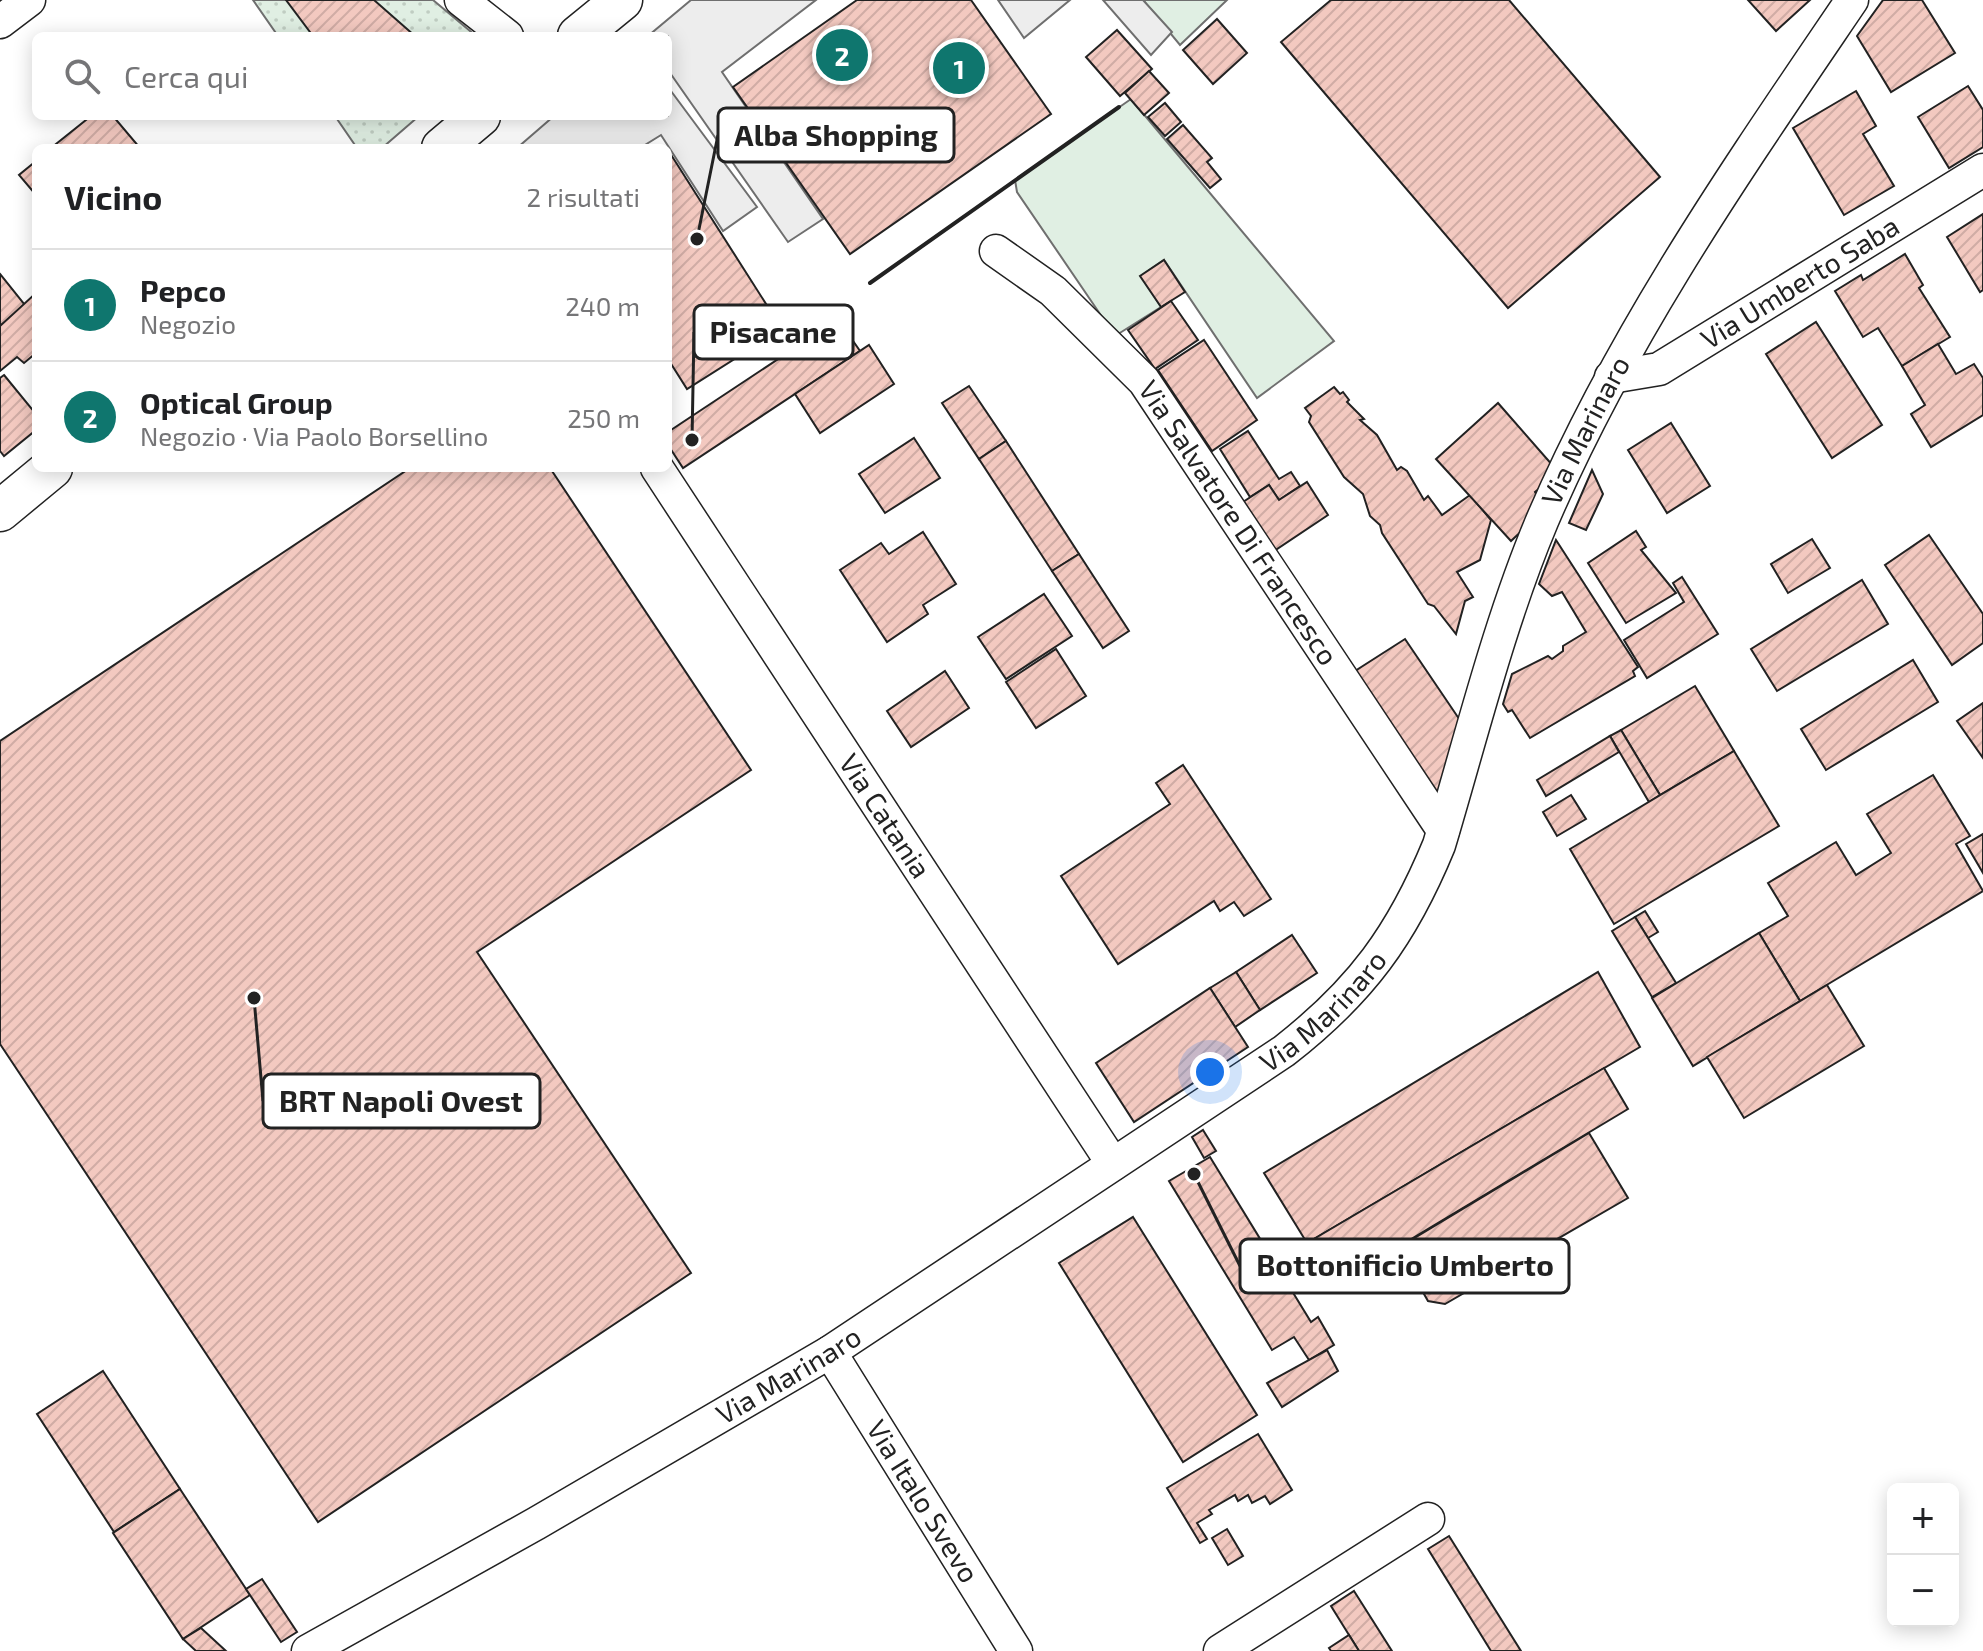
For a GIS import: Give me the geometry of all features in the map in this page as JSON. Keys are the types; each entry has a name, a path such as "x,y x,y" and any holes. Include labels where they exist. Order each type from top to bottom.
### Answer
{"main road":[{"path":"583,32 622,0"},
{"path":"448,144 475,120"},
{"path":"0,511 47,472"}],"street":[{"path":"0,22 29,0"},
{"path":"461,0 502,32"},
{"name":"Via Marinaro","path":"308,1651 537,1523 830,1352 1284,1051 1344,1002 1398,933 1419,894 1443,830 1534,540 1611,377 1702,221 1852,0"},
{"name":"Via Umberto Saba","path":"1611,377 1659,369 1983,170"},
{"name":"Via Salvatore Di Francesco","path":"996,251 1053,291 1144,381 1443,830"},
{"name":"Via Catania","path":"660,472 1113,1164"},
{"name":"Via Italo Svevo","path":"830,1352 1016,1651"},
{"path":"1220,1651 1428,1519"}],"green space":[{"path":"253,0 433,0 471,32 275,32"},
{"path":"1143,0 1227,0 1180,45"},
{"path":"1131,99 1334,341 1257,398 1164,260 1141,276 1161,307 1115,336 1017,192 1015,180"},
{"path":"338,120 414,120 387,144 354,144"}],"shaded area":[{"path":"691,0 816,0 722,72 823,219 788,242 672,76 672,32 653,32"},
{"path":"998,0 1070,0 1024,38"},
{"path":"1103,0 1143,0 1172,32 1151,55"},
{"path":"672,92 757,207 723,231 672,152 672,144 667,144 661,135 646,144 522,144 549,120 672,120"}],"building":[{"path":"286,0 374,0 410,32 310,32"},
{"path":"857,0 971,0 1051,114 850,254 733,87"},
{"path":"1331,0 1509,0 1660,177 1508,308 1281,42"},
{"path":"1748,0 1810,0 1776,31"},
{"path":"1883,0 1922,0 1955,53 1891,92 1857,36"},
{"path":"1217,19 1247,53 1213,84 1183,50"},
{"path":"1117,30 1152,69 1120,96 1086,57"},
{"path":"1149,71 1169,93 1144,115 1125,93"},
{"path":"1968,86 1983,110 1983,147 1949,168 1918,117"},
{"path":"1856,91 1876,126 1863,134 1894,186 1844,215 1793,128"},
{"path":"1165,103 1181,122 1165,136 1148,117"},
{"path":"86,120 116,120 137,144 56,144"},
{"path":"1183,125 1212,158 1207,162 1221,179 1210,188 1167,139"},
{"path":"672,156 782,329 687,389 672,365"},
{"path":"32,164 32,190 19,175"},
{"path":"1983,214 1983,290 1980,292 1947,237"},
{"path":"1905,254 1923,285 1919,288 1950,337 1902,366 1878,328 1863,337 1835,291 1861,275 1863,280"},
{"path":"1164,260 1185,292 1161,307 1140,276"},
{"path":"0,274 25,305 0,326"},
{"path":"32,297 32,356 24,363 17,357 0,371 0,326"},
{"path":"1171,301 1198,340 1155,369 1128,330"},
{"path":"833,312 860,351 683,468 672,451 672,429 819,332 814,325"},
{"path":"1816,322 1882,425 1832,458 1766,354"},
{"path":"1204,340 1257,420 1212,451 1158,370"},
{"path":"1938,344 1956,374 1974,364 1983,378 1983,415 1931,447 1911,414 1925,405 1902,366"},
{"path":"869,345 894,384 820,433 795,394"},
{"path":"4,375 32,409 32,433 4,456 0,451 0,378"},
{"path":"969,386 1006,441 979,459 942,403"},
{"path":"1334,387 1340,394 1343,392 1349,400 1347,402 1364,419 1360,420 1377,435 1397,470 1401,467 1407,471 1424,500 1428,496 1442,515 1470,495 1491,520 1480,560 1457,572 1473,597 1465,601 1456,634 1434,606 1428,604 1382,533 1380,525 1370,516 1363,494 1344,477 1309,422 1311,416 1305,408"},
{"path":"1498,403 1554,467 1546,483 1535,492 1538,497 1526,527 1511,541 1436,459"},
{"path":"1671,423 1710,486 1667,513 1628,450"},
{"path":"1248,431 1279,479 1291,472 1300,486 1279,500 1269,485 1250,497 1220,449"},
{"path":"914,438 940,478 885,513 859,474"},
{"path":"1006,441 1079,554 1052,571 979,459"},
{"path":"1592,470 1603,494 1586,530 1569,523"},
{"path":"404,472 553,472 751,770 477,952 691,1273 318,1522 0,1044 0,741"},
{"path":"1307,482 1328,515 1274,551 1243,502 1269,485 1279,500"},
{"path":"1636,531 1646,547 1641,550 1676,593 1626,623 1588,563"},
{"path":"923,532 956,584 923,605 928,614 887,642 840,570 881,543 889,554"},
{"path":"1929,535 1983,614 1983,643 1952,665 1885,565"},
{"path":"1812,539 1830,568 1788,593 1771,564"},
{"path":"1556,540 1638,667 1633,671 1635,676 1530,738 1512,710 1508,712 1503,704 1512,674 1548,656 1552,659 1563,651 1563,646 1586,632 1562,592 1552,596 1539,584"},
{"path":"1079,554 1129,631 1103,648 1052,571"},
{"path":"1682,577 1718,634 1647,678 1624,640 1684,602 1673,583"},
{"path":"1862,580 1888,624 1777,691 1751,649"},
{"path":"1044,594 1072,636 1006,679 978,637"},
{"path":"1405,639 1468,732 1438,799 1355,671"},
{"path":"1056,649 1086,696 1036,728 1006,682"},
{"path":"1913,660 1938,702 1826,770 1801,729"},
{"path":"945,671 969,708 911,747 887,711"},
{"path":"1695,686 1734,751 1660,795 1621,730"},
{"path":"1983,703 1983,758 1957,721"},
{"path":"1621,730 1660,795 1649,802 1610,736"},
{"path":"1610,736 1619,752 1546,796 1537,780"},
{"path":"1734,751 1779,826 1614,924 1570,849"},
{"path":"1183,765 1271,899 1244,916 1234,902 1220,911 1214,901 1118,964 1061,876 1170,804 1156,783"},
{"path":"1933,775 1970,836 1956,844 1983,891 1800,1001 1759,933 1788,916 1768,883 1836,842 1856,875 1891,853 1867,814"},
{"path":"1571,795 1586,819 1557,836 1543,812"},
{"path":"1983,834 1983,873 1966,844"},
{"path":"1645,911 1658,932 1648,938 1635,917"},
{"path":"1635,917 1676,983 1652,997 1612,931"},
{"path":"1759,933 1800,1001 1693,1066 1652,998"},
{"path":"1292,935 1317,973 1260,1010 1236,972"},
{"path":"1236,972 1260,1010 1235,1027 1210,988"},
{"path":"1598,972 1640,1047 1307,1243 1264,1173"},
{"path":"1827,985 1864,1046 1744,1118 1707,1057"},
{"path":"1210,988 1248,1047 1134,1122 1096,1063"},
{"path":"1604,1068 1628,1109 1333,1286 1307,1243"},
{"path":"1203,1130 1216,1151 1204,1158 1192,1137"},
{"path":"1589,1133 1628,1198 1445,1304 1428,1301 1398,1248"},
{"path":"1210,1157 1311,1322 1318,1317 1334,1345 1309,1360 1294,1337 1272,1350 1169,1181"},
{"path":"1133,1217 1257,1415 1183,1462 1059,1263"},
{"path":"1327,1350 1338,1371 1282,1407 1267,1383"},
{"path":"103,1371 180,1489 114,1532 37,1414"},
{"path":"1258,1434 1292,1490 1270,1504 1265,1496 1252,1503 1248,1495 1238,1501 1235,1495 1209,1510 1212,1514 1197,1523 1207,1539 1200,1543 1167,1488"},
{"path":"180,1489 250,1595 183,1639 113,1533"},
{"path":"1227,1529 1243,1556 1228,1565 1212,1538"},
{"path":"1449,1536 1521,1651 1491,1651 1428,1549"},
{"path":"262,1579 297,1632 281,1642 246,1589"},
{"path":"1354,1591 1392,1651 1359,1651 1331,1606"},
{"path":"201,1628 226,1651 196,1651 183,1639"},
{"path":"1349,1635 1359,1651 1331,1651 1329,1648"}],"wall":[{"path":"870,283 1119,107"}],"place":[{"name":"Optical Group","path":"842,55"},
{"name":"Pepco","path":"959,68"},
{"name":"Alba Shopping","path":"697,239"},
{"name":"Pisacane","path":"692,440"},
{"name":"BRT Napoli Ovest","path":"254,998"},
{"name":"Bottonificio Umberto","path":"1194,1174"}]}
